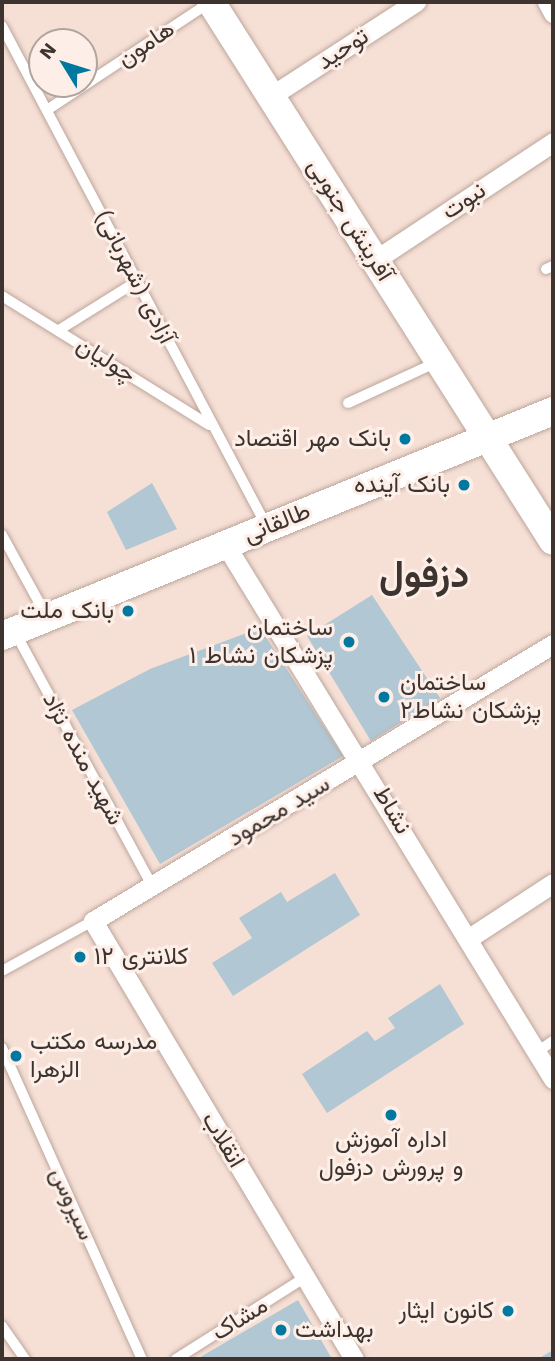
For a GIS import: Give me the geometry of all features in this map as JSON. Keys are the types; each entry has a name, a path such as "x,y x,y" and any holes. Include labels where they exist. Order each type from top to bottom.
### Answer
{"main road":[{"name":"آفرینش جنوبی","path":"211,2 553,541"},
{"name":"طالقانی","path":"8,634 553,411"}],"street":[{"name":"توحید","path":"271,96 416,2"},
{"path":"547,2 553,13"},
{"name":"نبوت","path":"375,260 553,142"},
{"name":"نشاط","path":"225,544 469,938 545,1047 553,1079"},
{"name":"سید محمود","path":"93,921 362,762 553,644"},
{"path":"469,938 553,883"},
{"name":"انقلاب","path":"93,921 354,1359"}],"lane":[{"name":"هامون","path":"47,110 211,2"},
{"name":"آزادی (شهربانی)","path":"2,26 7,47 47,110 139,280 209,426 267,528"},
{"path":"59,330 139,280"},
{"name":"چولیان","path":"2,296 209,426"},
{"path":"348,403 439,360"},
{"path":"3,539 48,617"},
{"name":"شهید منده نژاد","path":"8,634 152,886"},
{"name":"سید محمود","path":"2,971 93,921"},
{"name":"سیروس","path":"2,1048 142,1359"},
{"name":"مشاک","path":"176,1359 304,1278"},
{"path":"2,1325 25,1359"}],"building":[{"path":"152,483 177,529 126,550 107,512"},
{"path":"372,595 440,698 371,741 307,636"},
{"path":"260,628 343,756 160,864 72,710 150,669"},
{"path":"335,873 360,915 233,996 212,963 252,938 239,918 281,892 287,902"},
{"path":"440,984 464,1024 327,1113 302,1074 367,1031 375,1041 395,1028 388,1018"},
{"name":"بهداشت","path":"298,1300 332,1359 197,1359"},
{"path":"553,1350 553,1359 538,1359"}],"place":[{"name":"بانک مهر اقتصاد","path":"405,439"},
{"name":"بانک آینده","path":"464,485"},
{"name":"بانک ملت","path":"128,611"},
{"name":"ساختمان پزشکان نشاط ۱","path":"349,642"},
{"name":"ساختمان پزشکان نشاط۲","path":"384,697"},
{"name":"کلانتری ۱۲","path":"80,957"},
{"name":"مدرسه مکتب الزهرا","path":"16,1056"},
{"name":"اداره آموزش و پرورش دزفول","path":"391,1115"},
{"name":"کانون ایثار","path":"508,1311"},
{"name":"بهداشت","path":"281,1330"}],"district":[{"name":"دزفول","path":"424,575"}]}
